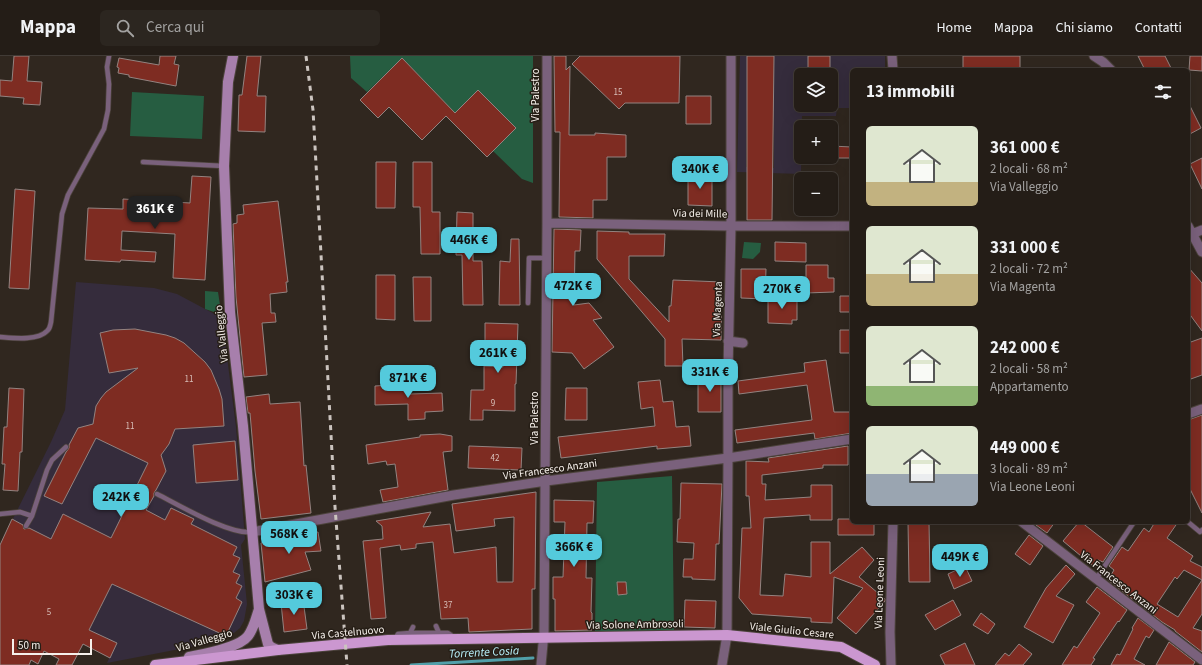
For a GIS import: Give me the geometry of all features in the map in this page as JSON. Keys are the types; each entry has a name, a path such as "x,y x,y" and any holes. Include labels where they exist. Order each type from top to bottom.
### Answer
{"main road":[{"name":"Via Solone Ambrosoli","path":"543,642 727,635"},
{"name":"Viale Giulio Cesare","path":"727,635 841,647 875,665"},
{"name":"Via Castelnuovo","path":"157,665 278,650 394,640 455,638 543,642"}],"street":[{"name":"Via Valleggio","path":"233,56 228,82 224,166 230,312 243,426 259,609 268,644 278,650"},
{"name":"Via Palestro","path":"541,665 543,642 546,480 547,56"},
{"name":"Via Magenta","path":"727,635 728,341 732,226 731,56"},
{"path":"892,56 893,68"},
{"path":"1094,56 1109,68"},
{"name":"Via dei Mille","path":"547,223 850,226"},
{"path":"1190,231 1202,230"},
{"path":"1190,233 1202,252"},
{"path":"728,341 743,343"},
{"path":"1190,413 1202,409"},
{"name":"Via Francesco Anzani","path":"252,532 454,495 546,480 728,458 850,439"},
{"name":"Via Leone Leoni","path":"891,665 890,632 893,524"},
{"name":"Via Francesco Anzani","path":"1025,524 1202,660"},
{"name":"Via Valleggio","path":"157,665 220,650 242,641 248,636 259,609"},
{"path":"722,665 727,635"}],"lane":[{"path":"0,337 40,337 49,330 62,214 68,195 104,129 108,110 109,56"},
{"path":"143,162 224,166"},
{"path":"528,303 529,258 546,258"},
{"path":"26,526 32,516 47,470 52,460 66,448"},
{"path":"157,494 218,525 244,533 252,532"},
{"path":"0,514 20,512 32,516"},
{"path":"1096,579 1133,524"},
{"path":"1190,524 1200,532 1202,530"},
{"path":"436,626 439,633"},
{"path":"410,633 413,627"},
{"path":"394,640 398,634 410,633 448,633 455,638"}],"shaded area":[{"path":"740,56 747,56 747,102 774,102 774,56 885,56 885,68 850,68 850,108 838,108 838,68 794,68 794,112 836,112 836,116 802,116 802,120 794,120 794,164 801,164 801,172 794,172 794,174 737,172","holes":["747,111 774,111 774,168 746,167"]},
{"path":"76,282 154,288 177,294 222,318 236,427 245,539 241,545 247,604 244,621 240,628 229,637 221,641 107,663 116,643 89,630 102,606 0,554 0,545 51,442 65,410"}],"green space":[{"path":"350,56 533,56 533,183 522,179 493,151 516,128 478,90 455,113 402,58 367,92 351,78"},
{"path":"132,92 204,96 202,139 130,136"},
{"path":"744,242 761,243 760,252 753,259 742,258"},
{"path":"205,291 218,292 220,305 218,311 214,312 205,309"},
{"path":"672,476 674,631 595,632 597,482"}],"building":[{"path":"14,56 29,56 27,81 42,82 40,105 23,104 24,98 0,96 0,80 12,81"},
{"path":"160,56 176,56 174,64 179,65 176,86 129,77 129,75 118,73 119,68 117,67 119,58 159,65"},
{"path":"247,56 261,56 257,96 266,96 265,132 238,131 239,95 242,95"},
{"path":"554,56 566,56 566,70 570,66 569,135 595,135 595,133 626,135 626,157 607,157 607,200 593,200 593,218 559,217 560,132 555,132"},
{"path":"580,56 680,56 679,103 625,103 619,109 572,64"},
{"path":"747,56 774,56 772,220 747,220"},
{"path":"808,56 830,56 830,68 808,68"},
{"path":"963,56 1020,56 1020,68 963,68"},
{"path":"1138,56 1165,56 1171,68 1144,68"},
{"path":"1190,56 1202,56 1202,71 1190,70"},
{"path":"402,58 455,113 478,90 516,128 487,157 446,116 422,140 389,107 378,118 360,100"},
{"path":"686,96 711,96 711,124 686,124"},
{"path":"1190,106 1201,128 1190,134"},
{"path":"838,146 850,147 850,158 838,158"},
{"path":"1202,158 1202,189 1190,164"},
{"path":"376,162 396,162 395,208 376,208"},
{"path":"413,162 432,162 432,212 440,212 440,254 421,254 420,207 413,207"},
{"path":"688,173 712,174 712,206 688,205"},
{"path":"192,176 211,177 205,280 173,278 175,234 122,231 121,250 156,252 155,262 85,260 88,208 123,209 123,199 190,203"},
{"path":"15,189 35,191 29,289 9,288"},
{"path":"278,201 288,282 286,282 287,292 270,294 271,313 275,313 276,322 262,323 267,375 244,377 236,297 233,224 237,223 237,215 244,214 243,205"},
{"path":"457,212 473,213 473,261 482,261 483,305 463,305 462,255 456,255"},
{"path":"554,229 581,230 580,251 575,251 574,305 589,303 602,318 593,320 614,347 584,369 572,353 552,352"},
{"path":"597,231 629,232 629,234 665,234 664,256 629,256 629,279 669,322 669,306 671,306 673,280 722,282 721,340 682,339 683,366 665,366 665,339 597,259"},
{"path":"511,239 519,239 520,305 499,305 500,261 510,262"},
{"path":"775,242 806,243 806,262 775,261"},
{"path":"806,265 828,265 828,278 834,278 834,292 806,293"},
{"path":"741,269 766,269 765,299 741,298"},
{"path":"1190,269 1202,283 1202,331 1190,315"},
{"path":"376,275 395,275 395,320 376,319"},
{"path":"413,277 431,277 431,321 414,321"},
{"path":"840,296 850,296 850,312 840,312"},
{"path":"768,298 797,298 797,320 792,320 792,324 768,323"},
{"path":"485,323 518,324 515,411 483,410 483,420 470,420 471,390 484,390 484,366 503,367 504,343 485,342"},
{"path":"135,329 166,335 184,343 205,362 211,370 219,389 222,399 224,426 175,429 169,444 161,455 166,471 146,510 165,520 171,508 194,519 191,524 237,547 233,555 240,558 233,572 240,575 236,583 242,586 236,598 242,602 226,636 112,584 89,630 117,643 110,658 83,644 72,665 56,665 59,659 44,651 38,664 31,660 29,665 0,665 0,545 12,519 23,525 24,529 29,528 51,539 63,514 111,538 148,463 96,438 62,504 44,496 78,428 93,424 96,406 101,398 106,392 138,368 109,373 100,333 113,330"},
{"path":"840,330 850,330 850,353 840,353"},
{"path":"1202,338 1202,375 1190,379 1190,342"},
{"path":"826,360 834,412 850,412 850,433 815,439 814,433 737,443 735,430 812,420 807,385 739,394 738,381 805,372 804,363"},
{"path":"698,374 721,374 721,412 698,412"},
{"path":"409,378 410,394 442,393 443,411 425,412 425,419 408,420 408,404 375,405 375,386 389,385 389,379"},
{"path":"660,380 663,402 673,401 676,427 689,426 691,446 657,449 657,446 561,458 558,437 655,426 653,407 641,409 638,382"},
{"path":"9,388 24,389 22,452 20,452 18,491 3,490 5,464 2,464 4,427 7,427"},
{"path":"566,388 587,388 587,420 565,420"},
{"path":"269,394 270,404 300,402 304,466 306,465 311,513 261,519 250,413 248,413 246,397"},
{"path":"1202,415 1202,513 1190,489 1190,419"},
{"path":"440,434 452,436 452,451 443,452 448,490 383,502 380,490 398,487 395,464 387,465 386,461 368,464 366,445 420,437 420,435"},
{"path":"235,441 238,480 196,483 193,445"},
{"path":"469,446 522,448 521,470 468,468"},
{"path":"848,446 848,465 823,465 823,468 762,475 762,484 766,484 765,500 811,497 811,485 832,485 832,520 810,520 810,515 764,518 760,595 783,596 785,574 811,577 811,542 830,542 830,574 862,547 874,560 859,577 885,599 885,601 856,634 837,618 863,588 834,577 832,623 811,622 811,618 752,614 739,598 742,528 751,528 749,496 746,496 746,461 769,462 768,458"},
{"path":"681,483 722,484 719,544 716,544 715,580 683,577 684,559 693,559 694,543 677,542 678,519 680,519"},
{"path":"536,492 535,589 532,589 532,629 469,632 468,618 441,619 433,542 416,544 416,548 401,550 400,545 380,548 386,618 371,619 363,541 383,539 382,526 376,521 431,512 423,527 450,524 454,553 496,547 497,582 513,582 514,517 494,519 495,526 456,531 452,504"},
{"path":"554,500 594,501 593,523 587,523 586,578 592,578 592,630 555,631 553,577 563,577 565,522 554,522"},
{"path":"838,519 850,519 850,524 874,524 874,535 838,535"},
{"path":"908,524 929,524 930,582 909,582"},
{"path":"1037,524 1054,524 1047,533"},
{"path":"1077,524 1084,524 1113,547 1103,562 1098,560 1093,566 1063,541"},
{"path":"1154,524 1177,524 1167,538 1193,556 1190,561 1202,567 1202,580 1202,614 1193,628 1202,631 1202,652 1108,580 1114,570 1109,566 1122,547 1128,551 1144,528 1149,532","holes":["1184,570 1202,580 1178,617 1157,604 1175,577 1177,579"]},
{"path":"318,532 321,551 305,552 311,570 265,582 261,543 298,533"},
{"path":"1029,535 1043,546 1030,565 1015,554"},
{"path":"1066,565 1075,574 1056,596 1074,605 1053,643 1024,627 1046,588"},
{"path":"965,566 972,581 954,589 948,574"},
{"path":"617,582 626,582 627,594 618,595"},
{"path":"1097,587 1127,610 1093,658 1095,659 1091,665 1062,665 1074,646 1077,648 1100,613 1086,602"},
{"path":"303,599 307,629 284,632 281,603"},
{"path":"685,600 716,601 715,628 684,627"},
{"path":"953,600 961,615 935,630 925,615"},
{"path":"981,613 995,624 988,634 973,625"},
{"path":"1138,618 1154,630 1149,638 1146,636 1134,659 1145,665 1111,665 1117,654 1120,655"},
{"path":"1169,642 1195,662 1193,665 1156,665"},
{"path":"965,643 975,665 945,665 940,655"},
{"path":"1019,644 1032,654 1023,665 995,665 1005,653 1009,656"}],"waterway":[{"name":"Torrente Cosia","path":"411,665 533,658"}],"railway":[{"path":"306,56 313,110 335,507 347,665"}]}
